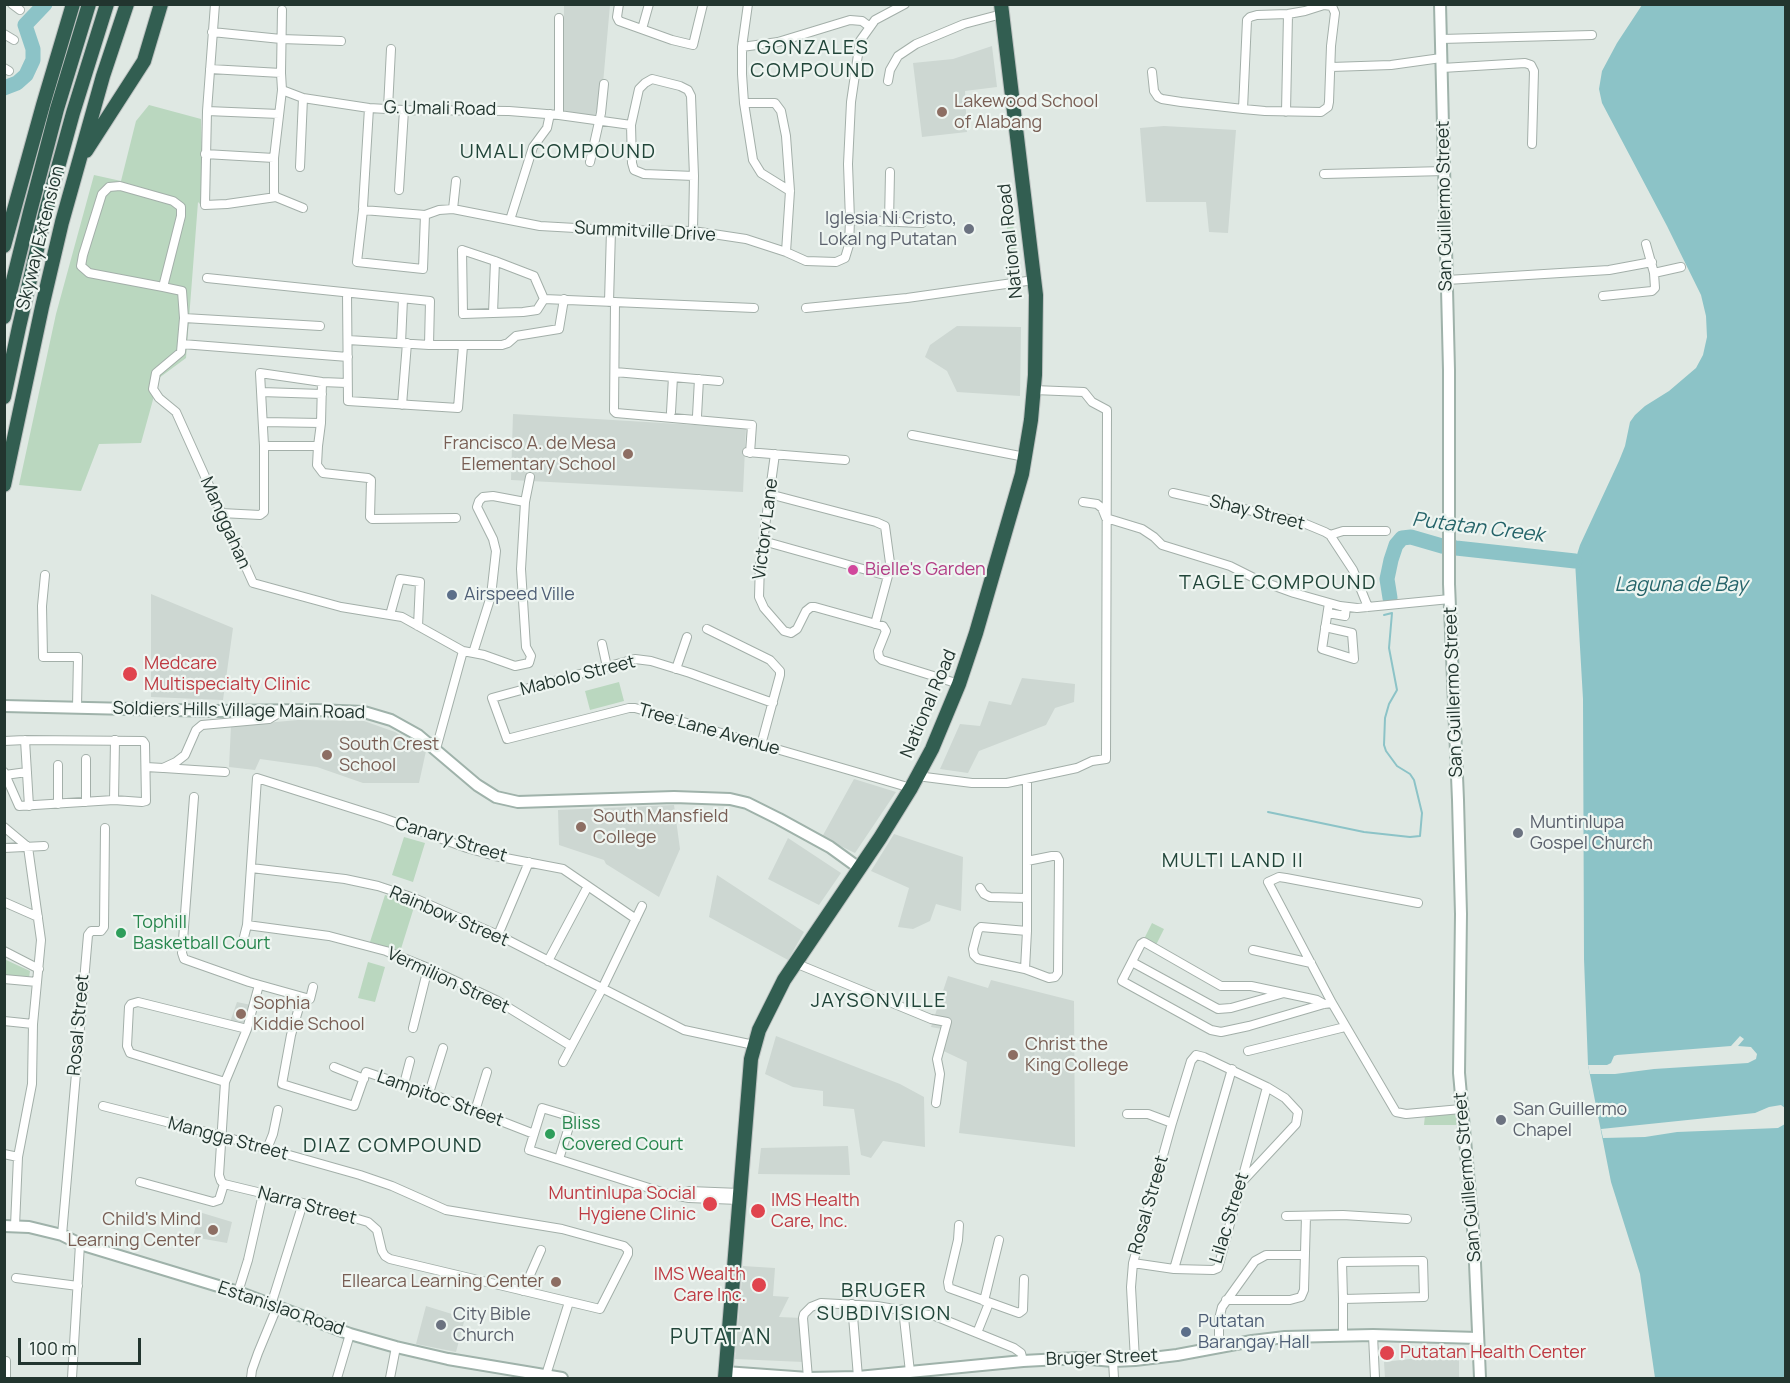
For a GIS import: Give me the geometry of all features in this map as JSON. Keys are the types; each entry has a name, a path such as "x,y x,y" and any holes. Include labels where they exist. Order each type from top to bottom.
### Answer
{"highway":[{"name":"Skyway Extension","path":"4,246 73,4"},
{"path":"4,316 57,109 89,4"},
{"path":"4,397 46,211 73,113 107,4"},
{"name":"Skyway Extension","path":"4,485 62,222 102,76 127,4"},
{"path":"79,162 144,61 161,4"},
{"name":"National Road","path":"725,1375 754,1045 762,1023 795,963 914,782 932,748 959,684 976,633 1014,507 1025,457 1034,390 1036,325 1034,280 1001,9"}],"street":[{"path":"12,4 20,10"},
{"path":"215,4 207,111 205,205 276,197 303,208"},
{"path":"619,4 617,16 620,21 672,40 693,45 703,4"},
{"path":"642,29 649,4"},
{"path":"748,4 742,46 742,74 753,160 761,173 790,191"},
{"path":"742,46 778,42 850,20 862,21 870,27 875,20 905,4"},
{"name":"San Guillermo Street","path":"1440,4 1449,370 1448,538 1461,914 1459,1073 1474,1240 1480,1378"},
{"path":"1152,72 1154,91 1162,99 1243,109 1286,112 1315,113 1325,110 1329,102 1335,13 1332,6 1324,5 1288,14 1250,17 1246,24 1243,109"},
{"path":"888,81 890,70 898,56 916,44 1001,9"},
{"path":"276,197 274,158 282,90 282,10"},
{"path":"1286,112 1288,14"},
{"path":"559,18 559,115"},
{"name":"Summitville Drive","path":"453,210 540,226 693,231 746,239 806,261 836,262 845,258 849,245 848,164 851,102 860,41 870,27"},
{"path":"212,32 281,39 341,41"},
{"path":"4,34 14,40"},
{"path":"1441,39 1592,35"},
{"path":"388,108 391,49"},
{"path":"1330,67 1526,63 1531,65 1534,71 1532,144"},
{"path":"210,69 281,73"},
{"path":"693,231 694,176 691,96 680,86 651,79 639,89 631,125 634,170 644,174 694,176"},
{"path":"590,162 600,121 604,84"},
{"name":"G. Umali Road","path":"282,90 303,98 369,108 509,111 631,125"},
{"path":"300,168 303,98"},
{"path":"744,103 779,106 786,136 790,191 786,252"},
{"path":"363,207 369,108"},
{"path":"399,190 404,110"},
{"path":"207,111 279,114"},
{"path":"510,220 533,147 547,128 550,114"},
{"path":"205,154 274,158"},
{"path":"1324,174 1445,171"},
{"path":"889,222 890,172"},
{"path":"425,215 423,269 357,262 363,210 425,215 439,210 453,210 456,181"},
{"path":"163,287 182,216 181,207 173,201 120,186 109,188 102,194 81,266 89,273 182,291 184,318 182,344 348,357"},
{"path":"850,220 922,223"},
{"path":"611,230 614,408 616,413 752,425 749,452 845,460"},
{"path":"1603,296 1652,291 1655,283 1654,273 1646,244"},
{"path":"462,250 534,276 544,299 537,310 463,314 462,250"},
{"path":"494,313 495,261"},
{"path":"1447,280 1598,271 1652,262"},
{"path":"1654,273 1681,267"},
{"path":"207,278 430,301 429,345"},
{"path":"806,308 907,298 1034,280"},
{"path":"347,294 348,401 459,408 463,346"},
{"path":"402,405 403,299"},
{"path":"544,299 754,308"},
{"path":"348,340 429,345 502,345 518,335 559,329 564,299"},
{"path":"184,318 320,326"},
{"name":"Manggahan","path":"182,344 181,352 156,373 153,389 159,398 176,412 253,583 341,607 402,617 463,651 514,666 529,663 531,656 526,647 521,569 525,502"},
{"path":"615,372 719,381"},
{"path":"221,513 260,514 264,512 264,446 260,373 347,383"},
{"path":"671,412 673,377"},
{"path":"697,416 699,379"},
{"path":"321,381 321,423 317,465 323,473 371,480 370,517 372,519 456,518"},
{"path":"1034,390 1084,392 1092,402 1107,410 1106,518"},
{"path":"261,392 321,394"},
{"path":"262,422 321,423"},
{"path":"912,435 1025,457"},
{"path":"264,446 318,446"},
{"name":"Victory Lane","path":"775,454 760,563 759,597 764,608 784,631 791,633 797,629 806,611 811,607 875,624"},
{"path":"473,653 490,597 496,551 493,539 477,507 483,497 494,496 525,502 530,477"},
{"name":"Shay Street","path":"1173,493 1300,522 1330,535"},
{"path":"769,494 881,523 885,526 890,562 875,624 886,629 878,651 879,657 882,660 959,684"},
{"path":"1083,502 1100,506 1106,518"},
{"path":"1106,518 1142,529 1162,545 1230,566 1272,586 1329,603 1346,607 1368,607 1450,599"},
{"name":"Tree Lane Avenue","path":"507,739 628,708 636,708 761,745 914,782 988,784 1027,779 1077,768 1092,760 1106,759 1106,518"},
{"path":"1368,607 1353,570 1330,535 1342,531 1386,531"},
{"path":"763,540 888,576"},
{"path":"45,575 42,606 43,657 78,657 77,707"},
{"path":"390,615 400,579 420,582 418,626"},
{"path":"1326,627 1352,633 1354,659 1322,649 1329,603"},
{"path":"1328,613 1345,616 1346,607"},
{"path":"707,629 775,663 780,671 761,745"},
{"path":"676,669 687,637"},
{"path":"602,644 608,667"},
{"path":"436,749 463,651"},
{"name":"Mabolo Street","path":"507,739 492,698 635,659 676,669 773,703"},
{"name":"Soldiers Hills Village Main Road","path":"4,706 214,711 351,711 377,715 403,726 436,749 488,793 507,800 532,802 709,797 730,799 747,803 830,847 859,868"},
{"path":"163,768 185,755 196,730 202,725 269,719 283,710"},
{"path":"25,740 29,806"},
{"path":"114,800 115,740"},
{"path":"4,741 143,741 146,767 145,802 114,800 22,807 17,804 5,774 27,772"},
{"path":"86,759 86,802"},
{"path":"58,765 58,804"},
{"path":"146,767 225,772"},
{"name":"Canary Street","path":"251,868 257,778 373,814 467,848 495,856 563,869 636,919"},
{"path":"1025,969 1027,779"},
{"path":"194,797 182,952 184,959 259,985 310,999 313,987"},
{"path":"4,827 28,847 41,940 33,1024 32,1084 18,1157 10,1226"},
{"name":"Rosal Street","path":"62,1235 88,935 92,931 101,931 104,927 105,828"},
{"path":"4,848 44,846"},
{"path":"1027,861 1052,856 1057,856 1059,860 1058,974 1049,978 1025,969 978,959 974,955 973,949 981,927 1027,931"},
{"path":"498,935 529,862"},
{"path":"243,941 247,925 251,868"},
{"name":"Rainbow Street","path":"251,868 345,879 378,886 414,898 498,935 684,1030 754,1045"},
{"path":"1418,903 1286,878 1268,882 1311,963 1328,1003 1396,1112 1406,1114 1461,1108"},
{"path":"548,961 588,886"},
{"path":"980,888 990,897 1027,898"},
{"path":"4,902 38,917"},
{"path":"563,1062 642,906"},
{"name":"Vermilion Street","path":"247,925 329,936 386,951 496,1000 571,1046"},
{"path":"1144,942 1221,986 1246,985 1328,1003 1227,1032 1216,1032 1122,982 1122,978 1144,942"},
{"path":"1253,950 1311,963"},
{"path":"4,951 39,969"},
{"path":"1132,962 1221,1010 1285,993"},
{"path":"795,963 931,1019 947,1022 937,1059 940,1074 936,1103"},
{"path":"413,1028 428,968"},
{"path":"4,980 37,982"},
{"path":"140,1182 213,1202 219,1200 224,1184 219,1175 225,1082 247,1029 259,985"},
{"name":"Lampitoc Street","path":"302,997 291,1035 282,1084 354,1106 366,1072 429,1093 534,1134"},
{"path":"225,1082 130,1053 127,1046 129,1007 138,1002 247,1029"},
{"path":"4,1021 33,1024"},
{"path":"1248,1051 1345,1027"},
{"path":"429,1093 443,1048"},
{"name":"Rosal Street","path":"1135,1360 1131,1287 1133,1263 1191,1061 1196,1055 1232,1069"},
{"path":"404,1084 410,1061"},
{"path":"334,1066 364,1079"},
{"path":"1174,1269 1232,1069 1285,1098 1298,1112 1296,1124 1241,1183"},
{"path":"475,1111 487,1072"},
{"name":"Lilac Street","path":"1133,1263 1174,1269 1216,1270 1267,1087"},
{"name":"Mangga Street","path":"103,1106 267,1149 392,1186 446,1210 562,1229 624,1246 628,1254 600,1310"},
{"path":"559,1159 572,1117 542,1108 529,1150 657,1191 689,1198 740,1197"},
{"path":"267,1149 278,1110"},
{"path":"1127,1114 1148,1114 1172,1123"},
{"path":"4,1154 18,1157"},
{"name":"Narra Street","path":"224,1184 368,1222 377,1230 382,1251 390,1259 600,1310"},
{"path":"238,1293 263,1194"},
{"path":"252,1378 252,1371 274,1306 303,1203"},
{"path":"1286,1216 1343,1215 1407,1219"},
{"path":"1226,1300 1297,1299 1301,1297 1304,1290 1306,1216"},
{"path":"960,1225 948,1287 1016,1313 1021,1312 1023,1306 1024,1279"},
{"name":"Estanislao Road","path":"10,1226 42,1229 62,1235 80,1244 238,1293 350,1334 396,1347 448,1359 562,1378"},
{"path":"977,1333 987,1302 999,1239"},
{"path":"72,1378 80,1244"},
{"path":"523,1291 541,1250"},
{"path":"1218,1347 1222,1307 1258,1259 1266,1255 1305,1255"},
{"path":"1343,1299 1424,1297 1423,1261 1342,1262 1343,1335"},
{"path":"16,1278 78,1286"},
{"path":"546,1375 569,1302"},
{"path":"808,1378 803,1318 811,1307 826,1303 903,1309 935,1316 1014,1348 1021,1353 1023,1361"},
{"path":"852,1304 858,1377"},
{"path":"903,1309 910,1372"},
{"path":"337,1378 350,1334"},
{"path":"1367,1378 1375,1378 1373,1335"},
{"name":"Bruger Street","path":"725,1375 808,1378 886,1376 1023,1361 1079,1358 1113,1371 1135,1360 1285,1337 1373,1335 1478,1338"},
{"path":"390,1378 396,1347"},
{"path":"5,1361 6,1378"}],"shaded area":[{"path":"564,5 610,5 600,117 563,114"},
{"name":"Lakewood School of Alabang","path":"992,46 997,87 965,91 967,132 922,137 913,63 953,59"},
{"path":"1164,126 1236,130 1228,233 1209,232 1206,202 1146,202 1140,128"},
{"path":"957,326 1021,327 1020,396 957,392 947,371 925,357 930,345"},
{"name":"Francisco A. de Mesa Elementary School","path":"513,414 746,428 743,492 511,480"},
{"path":"151,594 233,628 223,700 151,697"},
{"path":"1022,678 1075,684 1074,702 1055,708 1046,725 979,751 968,773 940,769 960,724 980,726 989,701 1011,705"},
{"name":"South Crest School","path":"298,720 364,721 395,732 426,751 419,783 363,783 317,767 260,759 255,770 229,767 231,726"},
{"path":"854,779 896,792 855,853 822,837"},
{"path":"674,805 680,849 659,897 606,864 604,860 559,845 558,810"},
{"path":"894,834 963,857 961,911 936,904 930,921 913,929 898,927 909,888 871,871"},
{"path":"788,838 841,873 819,905 768,879"},
{"path":"717,875 804,932 788,960 709,917"},
{"name":"Christ the King College","path":"948,976 988,988 991,980 1074,1001 1075,1147 959,1133 967,1062 937,1048 942,1029 931,1027"},
{"name":"Sophia Kiddie School","path":"237,1002 251,1005 244,1025 230,1022"},
{"path":"776,1036 900,1084 924,1097 925,1147 883,1141 871,1158 861,1155 854,1109 823,1106 823,1091 793,1087 765,1074"},
{"path":"848,1146 850,1175 758,1174 761,1148"},
{"name":"Child's Mind Learning Center","path":"199,1212 232,1222 227,1243 193,1237"},
{"path":"743,1266 775,1268 773,1296 789,1297 779,1317 802,1318 804,1362 735,1359"},
{"path":"426,1306 465,1318 456,1352 416,1344"},
{"path":"1459,1356 1459,1378 1385,1378 1384,1362"}],"green space":[{"path":"149,105 201,119 203,207 198,202 186,358 159,378 141,443 99,444 81,491 19,485 56,314 94,175 121,181 136,121"},
{"path":"1004,192 1010,192 1016,253 1009,252"},
{"path":"619,682 624,701 590,710 585,691"},
{"path":"404,837 425,843 413,882 392,875"},
{"path":"385,895 415,904 400,952 370,942"},
{"path":"1152,923 1164,929 1156,945 1144,939"},
{"path":"4,959 30,971 29,978 5,976"},
{"path":"368,962 385,967 375,1002 358,998"},
{"path":"1457,1114 1457,1125 1424,1125 1425,1115"}],"water":[{"name":"Laguna de Bay","path":"1642,5 1785,5 1785,1378 1655,1378 1640,1274 1611,1182 1588,1065 1584,959 1583,699 1575,561 1625,446 1630,422 1645,406 1669,391 1696,368 1703,355 1707,337 1706,316 1701,295 1602,103 1599,89 1602,71"}],"pier":[{"path":"1740,1036 1744,1039 1738,1046 1751,1047 1757,1054 1756,1059 1748,1063 1615,1074 1590,1074 1588,1065 1607,1065 1617,1055 1731,1046"},
{"path":"1781,1105 1785,1108 1785,1124 1778,1128 1603,1138 1601,1129 1755,1113"}],"waterway":[{"path":"4,88 17,83 26,75 33,60 33,49 25,25 45,4"},
{"name":"Putatan Creek","path":"1390,598 1387,579 1396,545 1402,538 1411,537 1456,548 1575,561"},
{"path":"1268,812 1364,832 1420,836 1422,813 1414,780 1410,774 1397,766 1384,745 1385,718 1389,704 1397,690 1389,648 1392,613 1384,615"}],"place":[{"name":"Lakewood School of Alabang","path":"942,112"},
{"name":"Iglesia Ni Cristo, Lokal ng Putatan","path":"969,229"},
{"name":"Francisco A. de Mesa Elementary School","path":"628,454"},
{"name":"Bielle's Garden","path":"853,570"},
{"name":"Airspeed Ville","path":"452,595"},
{"name":"Medcare Multispecialty Clinic","path":"130,674"},
{"name":"South Crest School","path":"327,755"},
{"name":"South Mansfield College","path":"581,827"},
{"name":"Muntinlupa Gospel Church","path":"1518,833"},
{"name":"Tophill Basketball Court","path":"121,933"},
{"name":"Sophia Kiddie School","path":"241,1014"},
{"name":"Christ the King College","path":"1013,1055"},
{"name":"San Guillermo Chapel","path":"1501,1120"},
{"name":"Bliss Covered Court","path":"550,1134"},
{"name":"Muntinlupa Social Hygiene Clinic","path":"710,1204"},
{"name":"IMS Health Care, Inc.","path":"758,1211"},
{"name":"Child's Mind Learning Center","path":"213,1230"},
{"name":"Ellearca Learning Center","path":"556,1282"},
{"name":"IMS Wealth Care Inc.","path":"759,1285"},
{"name":"City Bible Church","path":"441,1325"},
{"name":"Putatan Barangay Hall","path":"1186,1332"},
{"name":"Putatan Health Center","path":"1387,1353"}],"district":[{"name":"GONZALES COMPOUND","path":"813,60"},
{"name":"UMALI COMPOUND","path":"558,152"},
{"name":"TAGLE COMPOUND","path":"1278,583"},
{"name":"MULTI LAND II","path":"1233,861"},
{"name":"JAYSONVILLE","path":"879,1001"},
{"name":"DIAZ COMPOUND","path":"393,1146"},
{"name":"BRUGER SUBDIVISION","path":"884,1302"},
{"name":"PUTATAN","path":"721,1338"}]}
